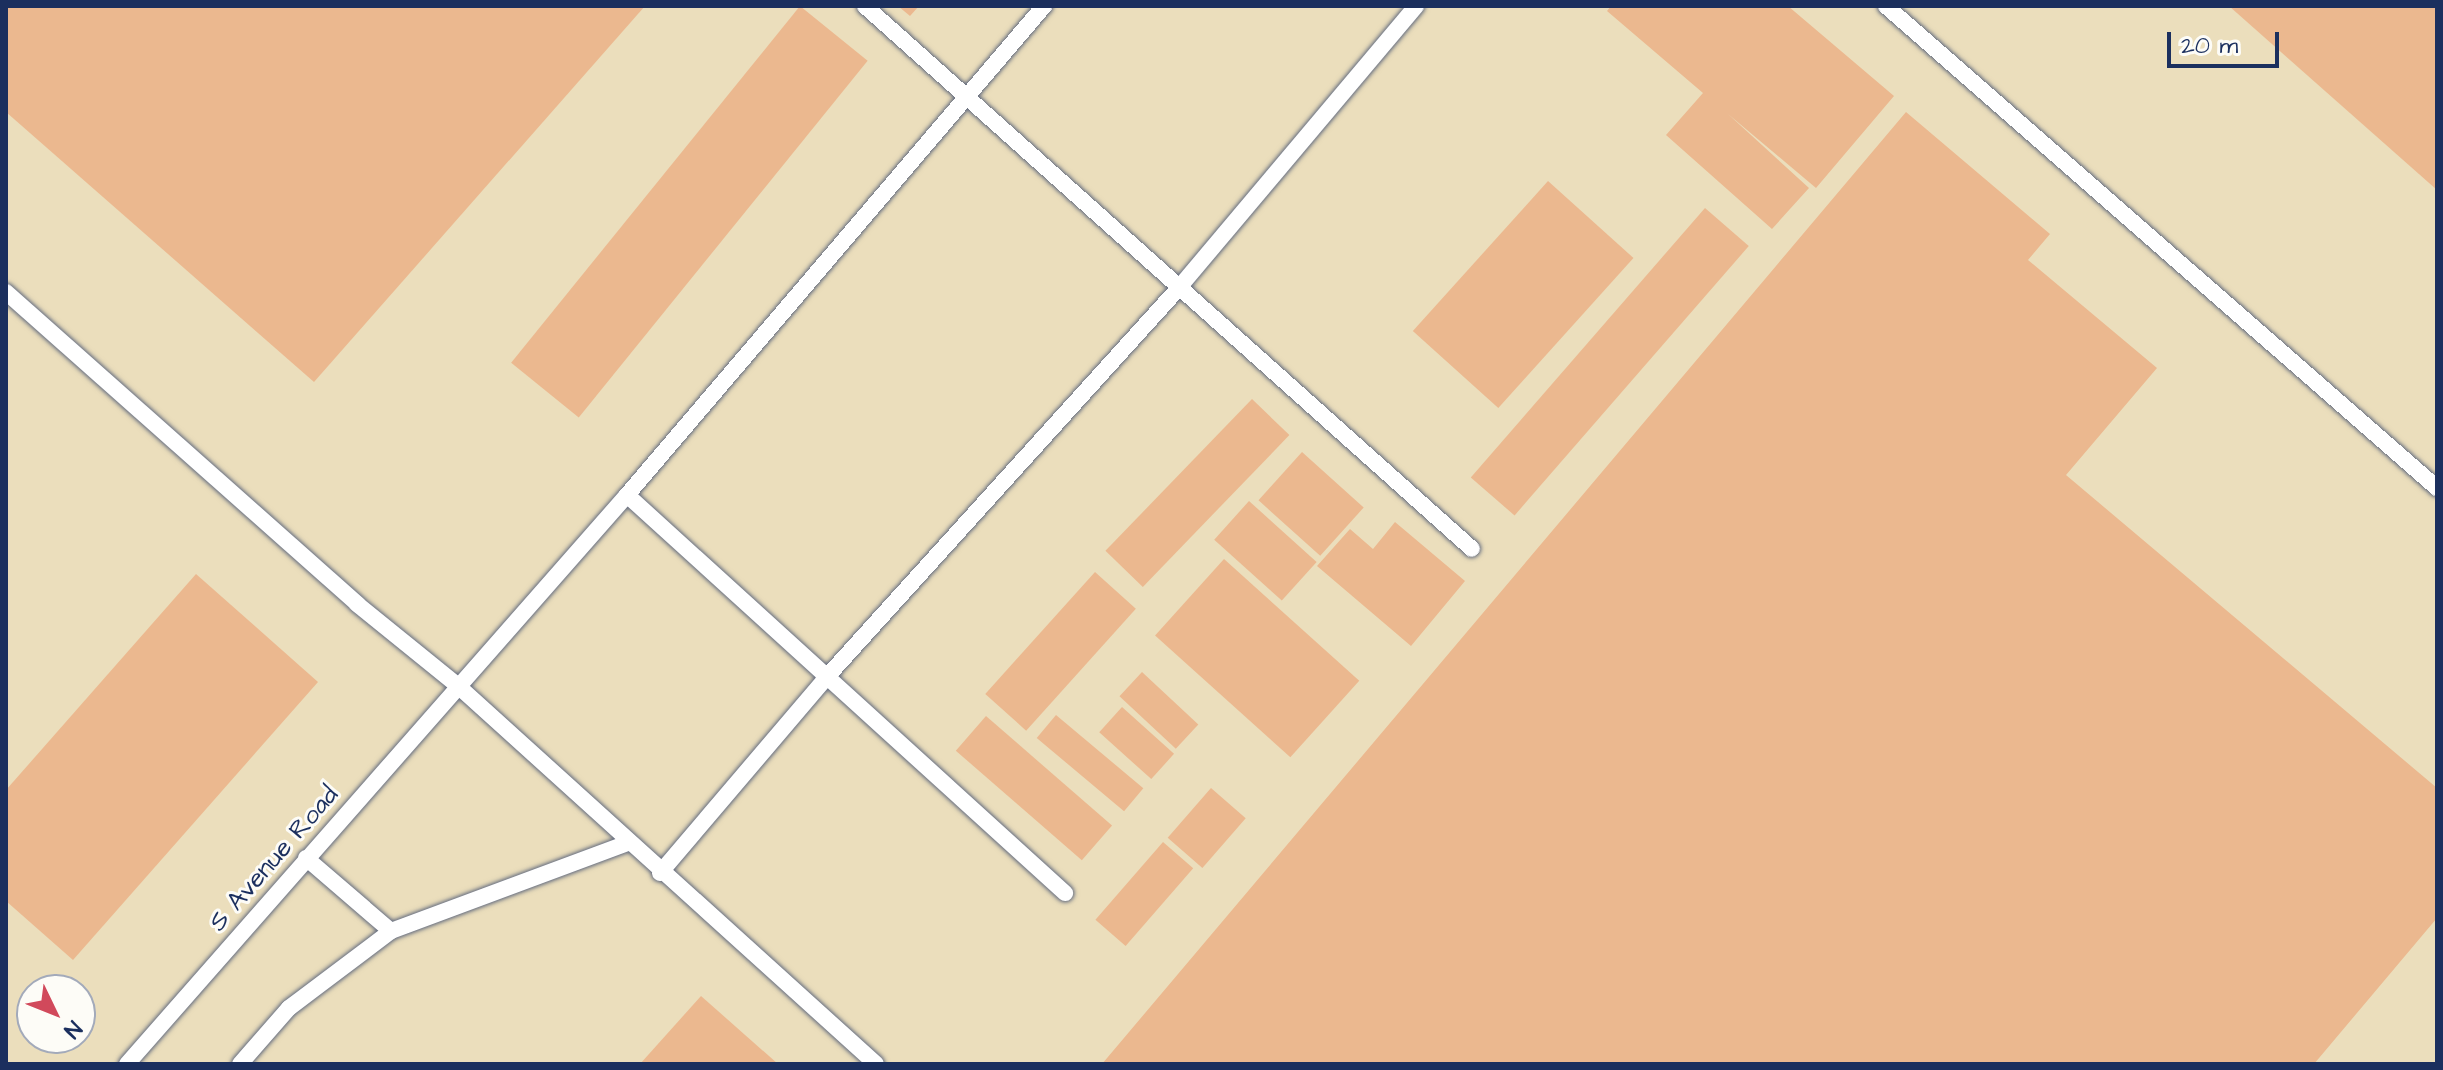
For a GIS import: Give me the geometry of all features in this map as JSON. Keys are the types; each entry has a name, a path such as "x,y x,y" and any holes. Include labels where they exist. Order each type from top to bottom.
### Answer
{"lane":[{"path":"865,6 969,95 1177,290 1472,549"},
{"name":"S Avenue Road","path":"127,1064 627,495 1044,6"},
{"path":"660,873 824,680 1177,290 1416,6"},
{"path":"1886,6 2437,488"},
{"path":"6,292 357,604 457,685 660,873 876,1064"},
{"path":"627,495 824,680 1065,893"},
{"path":"240,1064 289,1008 391,931 628,843"},
{"path":"306,858 391,931"}],"building":[{"path":"6,6 645,6 314,382 6,112"},
{"path":"800,6 868,61 579,417 511,363"},
{"path":"898,6 919,6 910,16"},
{"path":"1611,6 1788,6 1894,96 1816,188 1728,114 1809,188 1772,229 1666,135 1703,93 1607,11"},
{"path":"2229,6 2437,6 2437,190"},
{"path":"1906,112 2050,234 2028,260 2157,368 2066,475 2437,788 2437,918 2314,1064 1102,1064"},
{"path":"1548,181 1633,258 1498,408 1413,331"},
{"path":"1705,208 1749,246 1515,515 1471,477"},
{"path":"1252,399 1289,435 1143,587 1105,551"},
{"path":"1302,452 1364,508 1320,556 1259,500"},
{"path":"1249,501 1317,562 1282,601 1214,540"},
{"path":"1395,522 1465,581 1411,646 1317,566 1350,529 1373,549"},
{"path":"1224,559 1359,681 1290,757 1155,636"},
{"path":"1095,572 1136,609 1026,731 985,694"},
{"path":"196,574 318,682 73,960 6,901 6,790"},
{"path":"1142,672 1198,725 1176,749 1119,696"},
{"path":"1122,707 1174,754 1151,779 1099,732"},
{"path":"1056,715 1143,788 1124,811 1037,738"},
{"path":"986,716 1112,826 1082,860 956,751"},
{"path":"1211,788 1246,818 1202,868 1168,838"},
{"path":"1163,842 1193,868 1126,946 1095,920"},
{"path":"701,996 778,1064 640,1064"}]}
